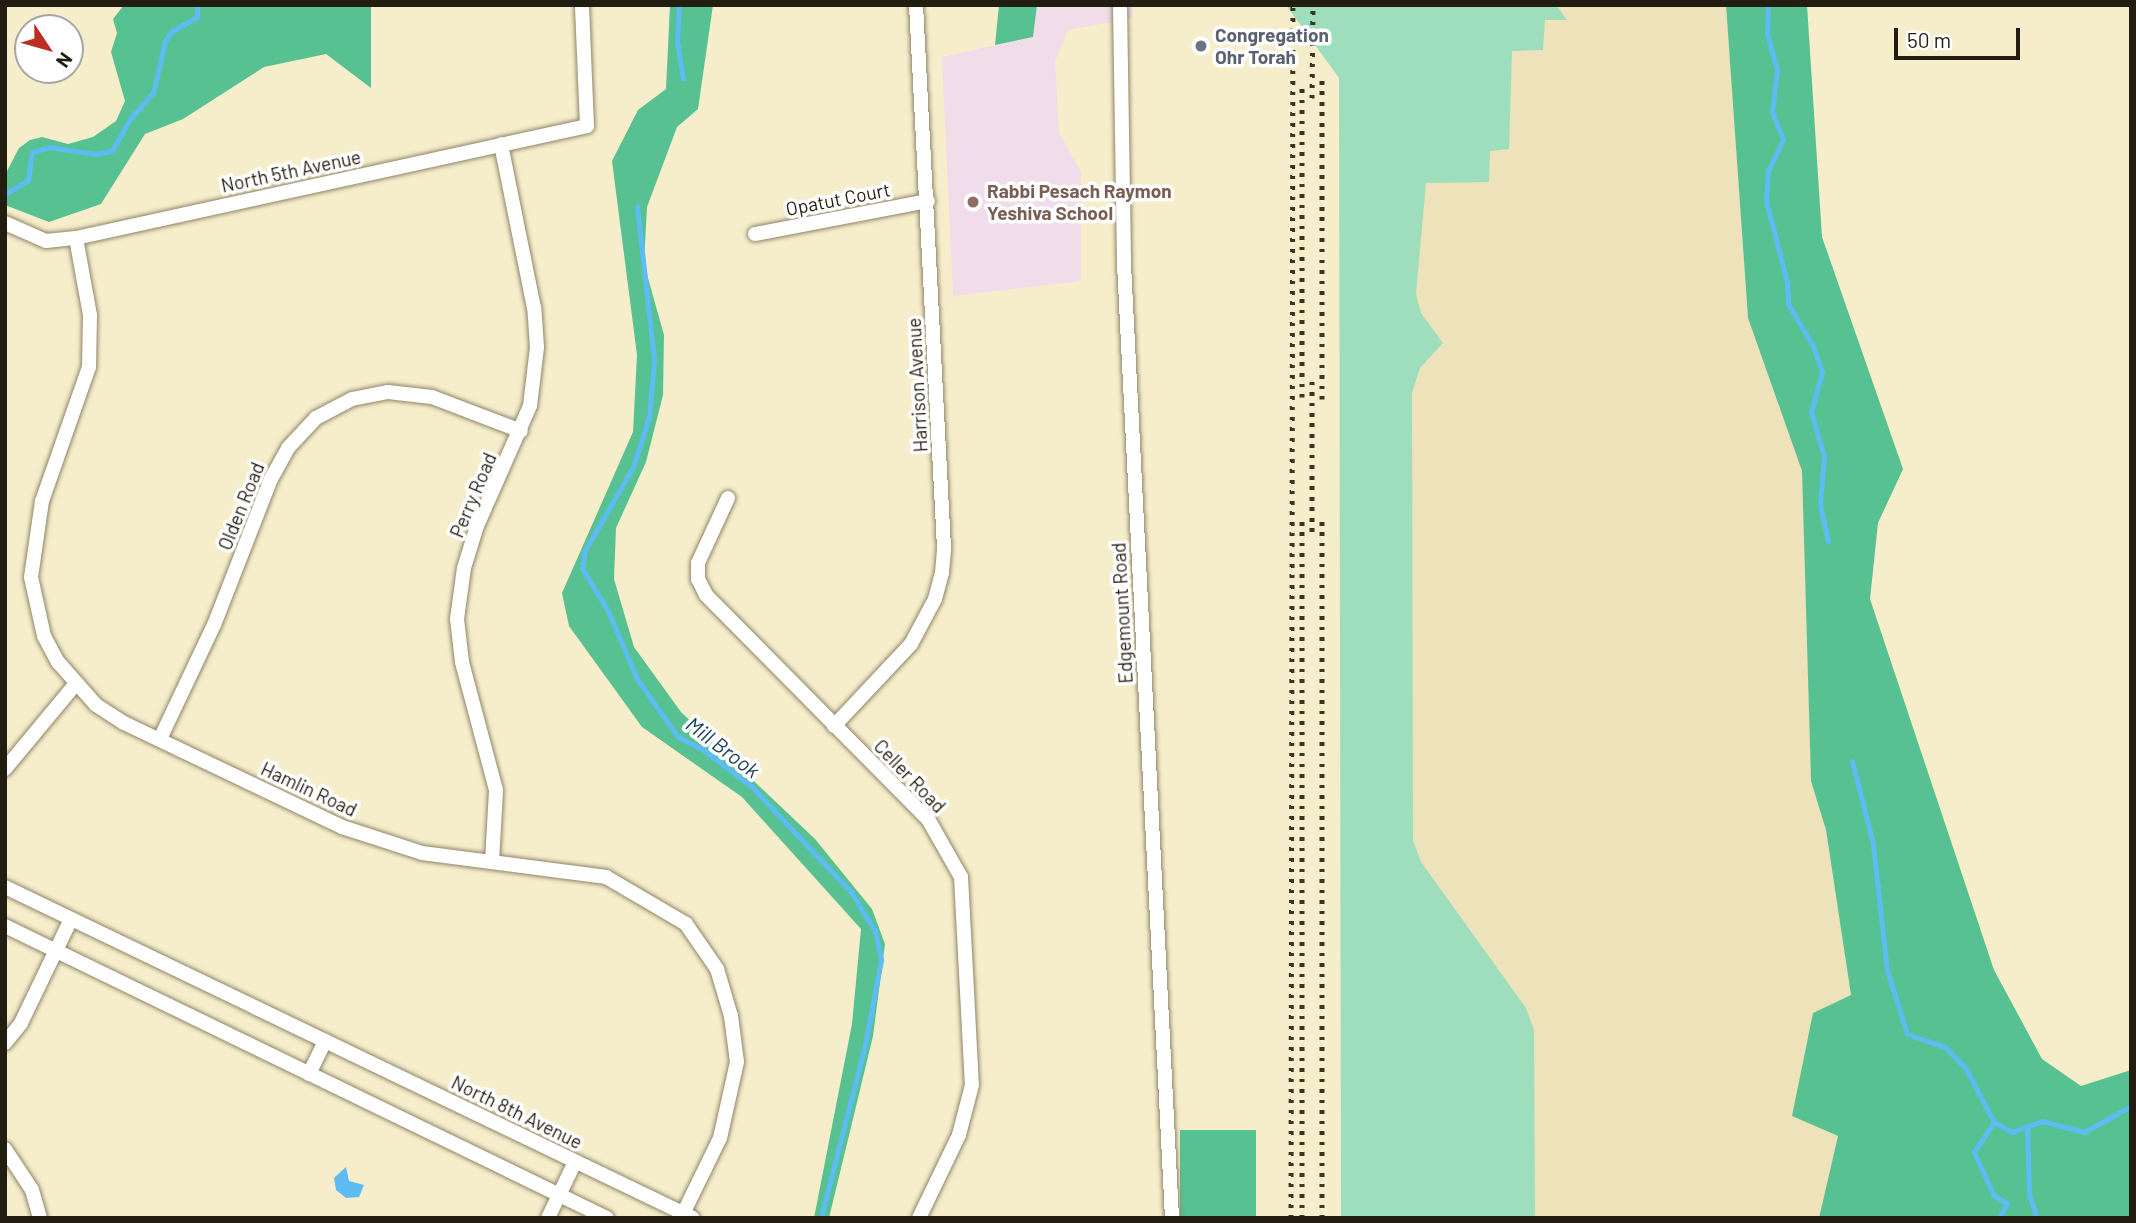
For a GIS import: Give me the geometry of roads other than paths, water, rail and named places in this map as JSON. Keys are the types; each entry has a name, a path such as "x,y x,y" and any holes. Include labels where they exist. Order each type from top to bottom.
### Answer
{"street":[{"name":"North 5th Avenue","path":"5,223 46,241 76,238 587,126 582,5"},
{"name":"Harrison Avenue","path":"834,726 911,644 935,599 942,573 944,548 916,5"},
{"name":"Edgemount Road","path":"1120,5 1124,264 1172,1218"},
{"name":"Perry Road","path":"492,862 496,790 462,662 457,619 464,568 477,526 521,431 536,377 537,347 534,308 501,144"},
{"name":"Opatut Court","path":"755,234 928,201"},
{"name":"Hamlin Road","path":"76,238 90,316 89,367 42,501 31,577 44,636 74,686 96,705 160,739 382,842 492,862 606,877 686,924 716,969 732,1016 737,1062 720,1139 686,1216"},
{"name":"Olden Road","path":"160,739 214,625 271,479 288,447 316,418 352,398 388,392 432,397 521,431"},
{"name":"Celler Road","path":"728,498 698,563 698,579 706,595 928,820 953,858 965,898 970,1097 959,1135 919,1218"},
{"path":"5,769 74,686"},
{"name":"North 8th Avenue","path":"5,887 686,1216"},
{"path":"5,1043 21,1023 71,919"},
{"path":"5,926 607,1218"},
{"path":"309,1074 325,1041"},
{"path":"5,1149 32,1189 40,1218"},
{"path":"548,1218 575,1162"}],"water":[{"path":"346,1167 349,1181 364,1185 359,1197 346,1198 336,1190 334,1178"}],"waterway":[{"path":"5,194 28,180 32,152 49,147 95,154 112,151 130,119 153,93 165,41 172,31 197,17 197,5"},
{"name":"Mill Brook","path":"679,5 677,41 683,79"},
{"path":"1768,5 1767,33 1777,71 1772,112 1783,139 1768,171 1766,201 1787,282 1788,304 1813,346 1822,372 1811,412 1824,456 1820,504 1828,541"},
{"name":"Mill Brook","path":"637,206 654,361 649,417 633,467 585,550 582,568 608,611 637,679 678,737 702,749 751,786 851,892 875,931 881,960 865,1045 821,1218"},
{"path":"1852,761 1873,844 1887,970 1907,1034 1945,1047 1966,1069 1994,1122 2012,1132 2042,1121 2084,1132 2131,1106"},
{"path":"1994,1122 1974,1152 1994,1196 2007,1203 1999,1218"},
{"path":"2027,1126 2029,1194 2037,1218"}],"railway":[{"path":"1291,1218 1293,5"},
{"path":"1312,98 1313,5"},
{"path":"1322,80 1322,399"},
{"path":"1302,82 1302,397"},
{"path":"1312,381 1312,535"},
{"path":"1322,518 1322,1218"},
{"path":"1302,520 1302,1218"}],"place":[{"name":"Congregation Ohr Torah","path":"1201,46"},
{"name":"Rabbi Pesach Raymon Yeshiva School","path":"973,202"}]}
